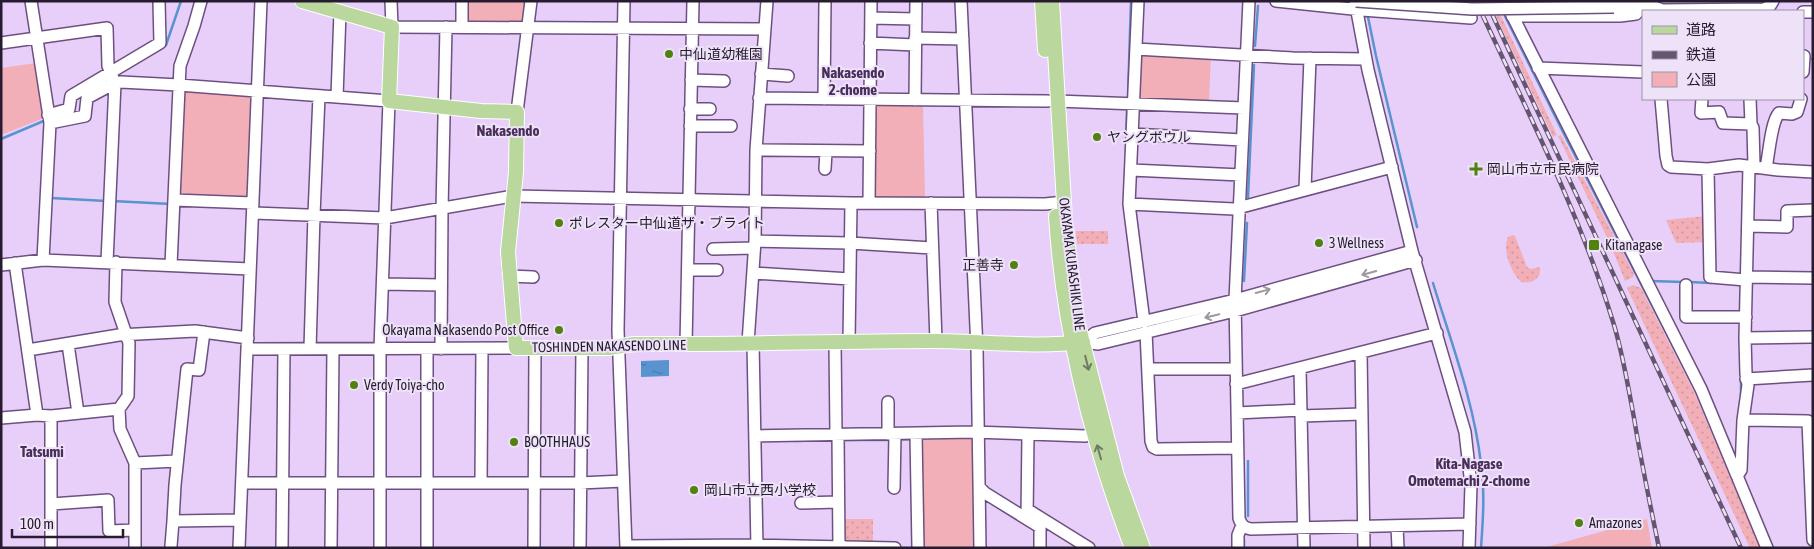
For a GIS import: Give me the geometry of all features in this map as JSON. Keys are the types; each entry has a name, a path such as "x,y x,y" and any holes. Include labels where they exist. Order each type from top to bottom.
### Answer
{"main road":[{"path":"302,1 326,4 340,12 392,27 389,101 481,111 514,112"},
{"name":"OKAYAMA KURASHIKI LINE","path":"1042,1 1052,101 1059,203 1060,273 1077,343 1094,433 1103,466 1132,548"},
{"name":"OKAYAMA KURASHIKI LINE","path":"1052,1 1052,101"},
{"name":"TOSHINDEN NAKASENDO LINE","path":"514,112 516,172 510,197 508,252 516,348 619,347 634,344 686,345 936,341 1077,343"},
{"name":"OKAYAMA KURASHIKI LINE","path":"1077,343 1117,476 1143,548"}],"street":[{"path":"31,1 51,120 42,260"},
{"path":"51,120 85,116 87,98 160,43 159,1"},
{"path":"171,265 180,66 201,1"},
{"path":"239,548 261,1"},
{"path":"391,1 392,27 764,29"},
{"path":"462,1 462,26"},
{"path":"514,112 525,28 531,1"},
{"path":"624,1 619,347 626,547 895,548"},
{"path":"686,345 693,1"},
{"path":"756,546 755,436 751,343 756,150 767,1"},
{"path":"824,99 825,1"},
{"path":"869,202 871,1"},
{"path":"915,100 916,1"},
{"path":"961,1 976,341 980,548"},
{"path":"1138,1 1129,204 1145,327 1151,441 1153,447 1157,449 1237,448"},
{"path":"1249,1 1235,305 1239,518 1242,525 1251,529 1470,524"},
{"path":"1276,1 1472,9 1614,7 1640,3 1660,10"},
{"path":"1355,4 1471,18 1465,1"},
{"path":"1512,1 1505,2 1701,389 1767,548"},
{"path":"1512,16 1620,16 1636,14 1640,3"},
{"path":"1355,4 1365,59 1414,256 1466,440 1471,485 1469,548"},
{"path":"1747,10 1764,9 1774,6"},
{"path":"337,97 340,12"},
{"path":"871,18 916,19"},
{"path":"441,349 446,27"},
{"path":"1,43 107,28 108,66 112,78 111,262 115,302 128,344 128,396 119,409 120,430 134,463 135,548"},
{"path":"870,44 963,39"},
{"path":"1136,49 1365,59"},
{"path":"1305,190 1310,58"},
{"path":"1538,68 1642,72"},
{"path":"763,74 788,76"},
{"path":"51,120 69,109 71,96 112,78 389,101 380,349 380,548"},
{"path":"691,80 724,80"},
{"path":"310,349 319,96"},
{"path":"759,98 1133,102 1244,108"},
{"path":"1662,100 1668,165 1671,167 1708,169 1728,166 1751,166 1813,172"},
{"path":"1702,100 1701,113 1719,112 1723,123 1751,124"},
{"path":"1737,476 1741,470 1743,420 1748,385 1746,379 1746,338 1742,317 1746,279 1753,128 1751,124 1750,100"},
{"path":"1766,168 1773,127 1777,116 1780,113 1792,114 1797,112 1801,100"},
{"path":"690,109 710,109"},
{"path":"690,126 731,126"},
{"path":"1132,134 1242,140"},
{"path":"756,150 870,151"},
{"path":"825,169 826,151"},
{"path":"1129,204 1234,209 1392,168"},
{"path":"1708,169 1710,276 1746,279 1813,278"},
{"path":"1131,170 1241,175"},
{"path":"174,203 314,211 386,218 442,205 510,197 850,203 1059,203"},
{"path":"849,342 850,203"},
{"path":"931,203 936,341"},
{"path":"1748,226 1787,227 1787,211 1813,210"},
{"path":"714,248 850,243 932,248"},
{"path":"1077,343 1095,334 1145,327 1235,305 1414,256"},
{"path":"1,265 42,260 250,268"},
{"path":"15,263 37,415"},
{"path":"688,270 717,270"},
{"path":"753,273 850,278"},
{"path":"509,276 533,277"},
{"path":"383,284 441,285"},
{"path":"1686,285 1686,317 1742,317"},
{"path":"28,350 126,335 195,331 247,344 284,349 516,348"},
{"path":"171,546 177,461 187,369 199,370 204,332"},
{"path":"1236,384 1437,333"},
{"path":"1746,338 1811,337"},
{"path":"835,342 839,547"},
{"path":"68,344 78,413"},
{"path":"481,482 482,348"},
{"path":"534,548 535,348"},
{"path":"580,548 582,348"},
{"path":"282,548 284,349"},
{"path":"331,548 333,349"},
{"path":"427,349 427,548"},
{"path":"1361,353 1364,548"},
{"path":"1148,369 1236,369"},
{"path":"1300,369 1304,548"},
{"path":"1746,379 1813,376"},
{"path":"888,402 893,437 894,488"},
{"path":"1,418 37,415 51,416 119,409"},
{"path":"1237,413 1362,414"},
{"path":"51,416 51,548"},
{"path":"1743,420 1810,421 1813,540"},
{"path":"755,436 893,437 916,434 978,432 1085,436 1094,433"},
{"path":"916,434 918,548"},
{"path":"1028,434 1027,514 1040,527 1040,548"},
{"path":"134,463 177,461"},
{"path":"242,483 580,483 623,481"},
{"path":"980,488 985,493 1089,548"},
{"path":"51,504 108,500 109,531 135,530"},
{"path":"801,503 838,502"},
{"path":"174,521 240,520"},
{"path":"1238,548 1238,534 1242,525"},
{"path":"1397,526 1398,548"}],"green space":[{"path":"465,1 525,1 522,25 468,24 465,20"},
{"path":"1489,1 1494,1 1557,135 1553,137"},
{"path":"1143,52 1211,55 1209,101 1141,99 1138,96 1139,56"},
{"path":"36,63 44,118 1,135 1,68"},
{"path":"185,89 249,93 253,98 248,198 180,198 182,91"},
{"path":"876,104 923,105 925,198 875,199 872,196 874,106"},
{"path":"1561,135 1634,274 1633,277 1625,281 1611,246 1558,136"},
{"path":"1706,216 1707,242 1676,243 1666,220"},
{"path":"1076,231 1108,231 1108,244 1077,244"},
{"path":"1513,235 1527,267 1531,269 1540,267 1538,278 1533,281 1521,282 1508,261 1506,243 1508,237"},
{"path":"1633,285 1641,288 1694,392 1760,548 1750,548 1627,288"},
{"path":"971,438 973,440 977,548 921,548 920,440"},
{"path":"843,519 873,519 873,541 845,541 842,538"},
{"path":"1647,519 1652,548 1543,548"}],"water":[{"path":"669,360 669,376 641,377 641,361"}],"waterway":[{"path":"163,46 166,45 181,1"},
{"path":"1128,95 1131,1"},
{"path":"1255,46 1258,6"},
{"path":"1503,12 1692,383"},
{"path":"1368,17 1417,227"},
{"path":"1248,197 1254,65"},
{"path":"1126,107 1126,155"},
{"path":"1,139 46,120"},
{"path":"51,198 106,201"},
{"path":"112,201 171,204"},
{"path":"1244,281 1247,223"},
{"path":"502,257 503,271"},
{"path":"1650,281 1684,282"},
{"path":"1689,282 1711,283"},
{"path":"1433,283 1461,372 1478,441 1483,485 1481,548"},
{"path":"1741,378 1741,395"},
{"path":"899,439 908,439"},
{"path":"794,441 834,440"},
{"path":"842,440 891,440"},
{"path":"1248,461 1248,516"},
{"path":"1244,540 1244,548"}],"railway":[{"path":"1476,1 1551,161 1600,283 1623,359 1659,548"},
{"path":"1486,1 1741,548"}],"place":[{"name":"中仙道幼稚園","path":"669,54"},
{"name":"ヤングボウル","path":"1097,137"},
{"name":"岡山市立市民病院","path":"1476,169"},
{"name":"ポレスター中仙道ザ・ブライト","path":"559,223"},
{"name":"3 Wellness","path":"1319,243"},
{"name":"Kitanagase","path":"1594,245"},
{"name":"正善寺","path":"1014,265"},
{"name":"Okayama Nakasendo Post Office","path":"559,330"},
{"name":"Verdy Toiya-cho","path":"354,385"},
{"name":"BOOTHHAUS","path":"514,442"},
{"name":"岡山市立西小学校","path":"694,490"},
{"name":"Amazones","path":"1579,523"}],"district":[{"name":"Nakasendo 2-chome","path":"853,82"},
{"name":"Nakasendo","path":"508,131"},
{"name":"Tatsumi","path":"42,452"},
{"name":"Kita-Nagase Omotemachi 2-chome","path":"1469,472"}]}
